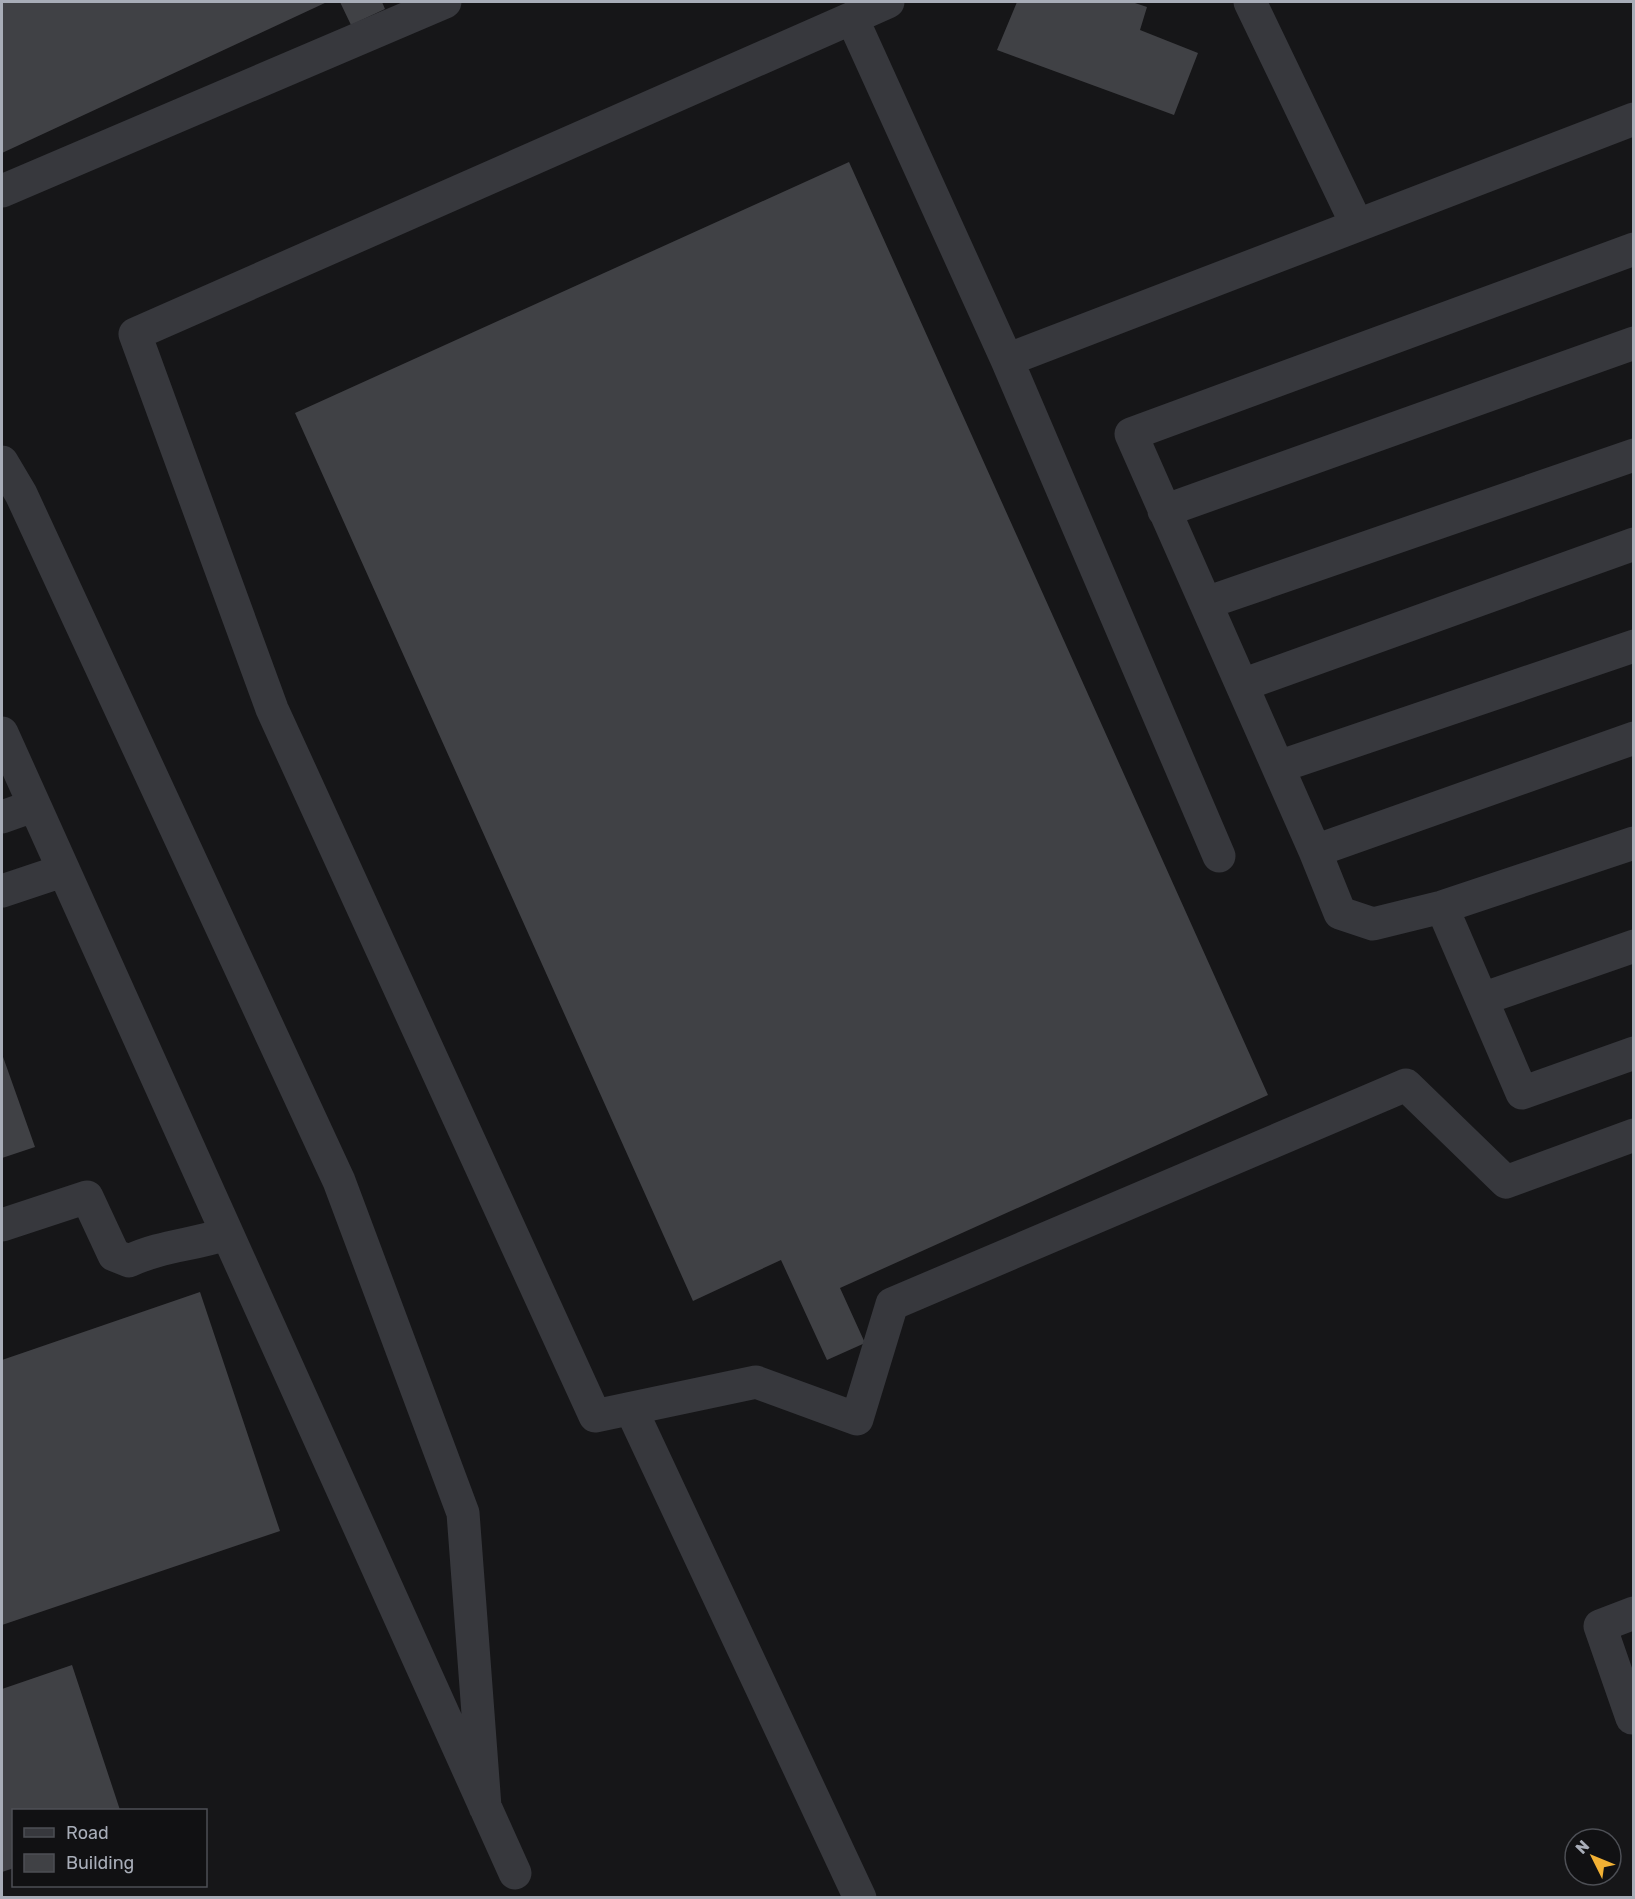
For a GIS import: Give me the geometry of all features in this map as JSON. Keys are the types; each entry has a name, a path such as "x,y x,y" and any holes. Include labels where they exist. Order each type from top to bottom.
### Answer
{"lane":[{"path":"2,191 445,2"},
{"path":"888,2 135,334 272,709 595,1416 756,1383 857,1419 892,1304 1406,1085 1506,1182 1634,1135"},
{"path":"1250,2 1357,225"},
{"path":"852,18 1007,360 1219,856"},
{"path":"1007,360 1634,119"},
{"path":"1634,249 1131,434 1315,851 1340,913 1373,924 1442,907 1634,843"},
{"path":"1164,511 1634,343"},
{"path":"1206,603 1634,455"},
{"path":"2,462 21,494 339,1180 463,1513 485,1807"},
{"path":"1242,685 1634,544"},
{"path":"1278,767 1634,646"},
{"path":"2,734 515,1873"},
{"path":"1315,851 1634,738"},
{"path":"2,817 33,806"},
{"path":"2,891 62,871"},
{"path":"1442,907 1522,1093 1634,1053"},
{"path":"1482,999 1634,946"},
{"path":"2,1225 87,1197 114,1255 129,1262 151,1251 176,1245 197,1244 226,1234"},
{"path":"631,1409 860,1898"},
{"path":"1634,1613 1600,1626 1634,1718"}],"building":[{"path":"2,2 327,2 2,153"},
{"path":"340,2 382,2 385,9 351,25"},
{"path":"1017,2 1132,2 1147,7 1140,30 1198,53 1174,115 997,50"},
{"path":"849,162 1268,1095 840,1288 865,1343 827,1360 781,1260 693,1301 295,413"},
{"path":"2,1054 35,1147 2,1158"},
{"path":"200,1292 280,1531 2,1625 2,1360"},
{"path":"72,1665 120,1809 12,1809 12,1869 2,1872 2,1689"}]}
